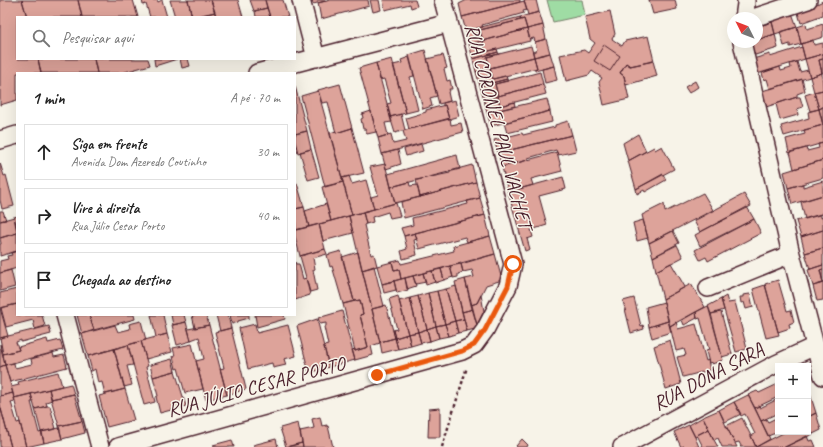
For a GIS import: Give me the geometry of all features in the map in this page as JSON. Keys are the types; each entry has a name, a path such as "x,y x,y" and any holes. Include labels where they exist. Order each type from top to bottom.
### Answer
{"street":[{"path":"301,0 316,58"},
{"name":"RUA CORONEL PAUL VACHET","path":"443,0 513,264 508,286 498,307 485,330 474,345"},
{"path":"745,12 746,0"},
{"path":"763,15 808,0"},
{"path":"261,72 449,23"},
{"path":"743,48 791,254 823,376"},
{"path":"0,140 16,135"},
{"path":"708,288 791,254"},
{"path":"65,316 100,447"},
{"name":"RUA JÚLIO CESAR PORTO","path":"118,447 462,351 474,345"},
{"name":"RUA DONA SARA","path":"622,447 776,364 815,346"}],"path":[{"path":"442,447 474,345"}],"green space":[{"path":"547,0 582,0 585,15 553,22"}],"building":[{"path":"0,0 22,0 27,16 16,16 16,60 38,60 41,72 16,72 16,100 0,105"},
{"path":"22,0 78,0 82,16 27,16"},
{"path":"78,0 133,0 138,16 82,16"},
{"path":"142,0 157,0 158,2 162,0 167,16 150,16 146,4 143,5"},
{"path":"170,0 188,0 192,16 175,16"},
{"path":"188,0 211,0 215,12 192,16"},
{"path":"211,0 238,0 243,16 216,16"},
{"path":"250,0 265,0 267,8 254,11"},
{"path":"265,0 283,0 288,16 270,16"},
{"path":"312,0 330,0 313,4"},
{"path":"330,0 368,0 369,6 321,19 318,3"},
{"path":"370,0 379,0 381,10 373,12"},
{"path":"383,0 415,0 417,6 411,8 410,4 385,10"},
{"path":"467,0 520,0 520,2 462,17 459,4"},
{"path":"536,0 539,12 528,15 524,1"},
{"path":"649,0 675,0 677,9 653,14"},
{"path":"524,1 527,10 523,11 524,13 482,25 483,27 466,31 462,17"},
{"path":"823,1 823,15 801,23 798,13"},
{"path":"267,8 270,16 256,16 255,11"},
{"path":"610,11 615,34 612,39 622,46 625,41 648,36 654,61 630,66 626,63 620,73 624,76 629,99 604,105 599,82 602,78 592,71 589,75 566,81 560,55 584,50 588,53 595,43 590,39 585,17"},
{"path":"215,12 216,16 201,16"},
{"path":"539,12 543,25 527,29 524,19 521,20 520,17"},
{"path":"792,13 797,27 775,34 772,22 764,24 764,23"},
{"path":"520,17 521,20 480,30 483,41 469,44 466,31"},
{"path":"524,19 527,29 483,41 480,30"},
{"path":"772,22 775,34 763,38 763,25"},
{"path":"806,24 807,29 823,24 823,37 801,44 797,27"},
{"path":"543,25 546,39 535,42 534,38 530,39 527,29"},
{"path":"797,27 801,44 790,47 790,44 784,46 780,32"},
{"path":"527,29 530,41 485,52 483,41"},
{"path":"775,34 778,48 752,56 750,48 763,48 763,38"},
{"path":"546,39 550,53 534,57 533,52 537,50 535,42"},
{"path":"813,40 814,45 823,43 823,54 805,59 801,44"},
{"path":"483,41 485,52 497,49 498,52 473,59 469,44"},
{"path":"604,45 620,56 610,71 594,61"},
{"path":"531,46 534,57 490,68 487,57"},
{"path":"802,47 805,59 757,74 753,59 770,54 770,57"},
{"path":"425,50 437,96 430,98 432,106 423,109 409,55"},
{"path":"498,52 499,54 487,57 490,68 476,72 473,59"},
{"path":"550,53 554,66 535,71 537,68 534,57"},
{"path":"823,54 823,59 819,60 822,73 810,77 805,59"},
{"path":"443,55 447,68 444,69 447,81 450,80 452,89 449,89 450,91 448,92 450,101 439,104 427,59"},
{"path":"409,57 414,76 410,77 418,110 406,113 393,65 402,63 401,60"},
{"path":"534,57 537,68 493,79 490,68"},
{"path":"392,59 406,113 390,117 387,104 391,103 384,79 380,80 376,63"},
{"path":"823,59 823,73 822,73 819,60"},
{"path":"38,60 94,60 97,72 41,72"},
{"path":"94,60 148,60 150,65 125,72 97,72"},
{"path":"154,60 174,60 155,66"},
{"path":"180,60 188,60 190,66 182,68"},
{"path":"653,61 657,76 626,85 624,76 620,73 626,63 630,66"},
{"path":"797,62 800,72 808,70 810,77 770,89 767,79 764,80 762,73 780,67 781,71 791,68 790,64"},
{"path":"376,63 392,122 385,123 388,135 378,138 359,68"},
{"path":"554,66 557,80 545,83 542,69"},
{"path":"490,68 493,79 506,76 507,79 480,86 476,72"},
{"path":"540,72 543,84 498,96 495,84"},
{"path":"822,73 823,90 814,92 810,77"},
{"path":"507,79 508,81 495,84 498,96 484,99 480,86"},
{"path":"802,79 805,91 797,94 797,97 766,107 762,91"},
{"path":"695,81 698,87 689,93 685,87"},
{"path":"340,84 352,128 336,133 328,102 322,103 318,90"},
{"path":"543,84 546,94 500,106 498,96"},
{"path":"296,90 307,131 296,134"},
{"path":"823,90 823,107 819,109 814,92"},
{"path":"318,91 343,182 325,187 301,96"},
{"path":"814,92 819,109 810,111 805,95"},
{"path":"498,96 500,106 514,102 515,106 487,113 484,99"},
{"path":"800,97 803,107 797,109 798,115 780,120 776,104"},
{"path":"547,99 550,111 491,126 487,113"},
{"path":"455,100 459,116 449,119 443,103"},
{"path":"445,105 449,119 409,129 406,118 426,112 426,110"},
{"path":"823,107 823,125 819,109"},
{"path":"819,109 823,125 784,136 781,126 809,118 808,112"},
{"path":"371,111 376,132 367,134 365,129 363,129 361,119 363,118 362,114"},
{"path":"550,111 552,122 507,133 504,123"},
{"path":"401,114 405,130 395,133 390,117"},
{"path":"450,118 451,125 461,123 463,132 382,154 378,138 391,134 393,144 406,141 403,131"},
{"path":"568,121 572,135 498,153 494,140 555,127 555,125"},
{"path":"823,125 823,143 789,153 786,139 805,134 804,130"},
{"path":"352,128 364,173 342,178 330,133 336,131 336,133"},
{"path":"307,131 311,149 298,153 296,134"},
{"path":"638,134 646,151 628,161 623,143"},
{"path":"572,135 576,151 558,155 556,150 502,167 498,153"},
{"path":"823,143 823,160 794,169 790,152 806,148 807,151 819,148 818,144"},
{"path":"421,144 423,151 406,156 404,149"},
{"path":"662,146 674,169 636,189 628,161 654,147 655,150"},
{"path":"311,149 319,177 308,180 300,152"},
{"path":"398,150 401,164 386,169 382,154"},
{"path":"557,152 562,171 531,179 533,185 508,192 502,167"},
{"path":"457,155 460,169 391,187 388,174"},
{"path":"823,160 823,178 788,188 784,172"},
{"path":"0,163 4,176 6,175 14,206 2,209 0,200"},
{"path":"385,164 395,203 374,209 371,197 378,195 370,167"},
{"path":"472,165 476,182 420,197 416,180 450,173 450,171"},
{"path":"663,174 666,180 645,192 644,190 637,194 636,189"},
{"path":"349,176 352,184 366,180 374,209 352,215 342,178"},
{"path":"563,177 566,189 539,196 547,225 531,230 533,237 527,239 530,249 525,251 508,192"},
{"path":"823,181 823,195 792,204 788,188 803,184 803,187"},
{"path":"343,182 352,215 331,221 322,187"},
{"path":"409,182 410,186 417,185 420,197 395,203 391,187"},
{"path":"476,182 480,198 404,218 401,202"},
{"path":"296,183 297,183 304,207 296,209"},
{"path":"703,193 713,210 649,243 642,215 664,204 665,212"},
{"path":"744,194 751,206 700,232 694,221"},
{"path":"823,195 823,214 805,219 801,202"},
{"path":"480,198 485,215 404,236 401,228 413,225 412,218 468,204 467,201"},
{"path":"396,203 400,216 390,218 388,212 372,217 373,222 366,224 363,212"},
{"path":"326,204 331,221 309,227 305,211"},
{"path":"304,207 309,227 296,230 296,209"},
{"path":"747,207 754,219 700,246 695,235"},
{"path":"0,211 3,211 6,220 0,221"},
{"path":"363,212 366,224 364,225 371,255 374,254 377,266 362,270 349,216"},
{"path":"821,214 821,218 823,217 823,230 801,237 796,221"},
{"path":"485,215 490,236 467,242 465,237 419,249 415,233"},
{"path":"349,216 353,233 323,241 319,224"},
{"path":"14,217 16,233 0,238 0,221"},
{"path":"754,219 761,233 708,261 706,257 700,260 695,250"},
{"path":"643,220 648,238 637,241 633,223"},
{"path":"319,224 325,249 300,256 296,240 296,230"},
{"path":"823,230 823,248 805,253 801,237"},
{"path":"673,231 679,243 653,257 649,243"},
{"path":"16,233 16,251 0,256 0,238"},
{"path":"415,233 417,239 414,240 417,255 403,259 401,251 407,249 404,236"},
{"path":"490,236 495,254 401,279 399,269 394,270 392,262 400,260 401,264 454,251 453,246"},
{"path":"677,245 683,257 656,271 653,257"},
{"path":"823,248 823,265 810,269 805,253"},
{"path":"325,249 327,254 313,258 315,269 313,270 317,290 310,292 300,256"},
{"path":"16,251 16,268 0,273 0,261 8,259 7,256 12,255 11,253"},
{"path":"341,251 354,301 343,304 332,266 330,267 327,255"},
{"path":"358,252 380,343 371,346 373,355 355,360 352,350 355,349 355,351 368,347 360,315 363,314 360,300 354,301 342,257"},
{"path":"495,254 502,280 486,285 477,303 471,305 465,279 474,277 472,270 463,272 461,264"},
{"path":"392,262 394,270 399,269 401,279 382,284 377,266"},
{"path":"671,263 685,287 663,299 656,271"},
{"path":"296,264 299,264 303,279 306,278 310,295 296,300"},
{"path":"461,264 463,272 458,274 458,277 453,278 450,266"},
{"path":"823,265 823,269 820,270 823,283 813,286 808,270"},
{"path":"374,266 384,306 372,309 362,270"},
{"path":"450,266 453,277 444,280 441,269"},
{"path":"441,269 444,280 435,283 432,271"},
{"path":"823,269 823,282 820,270"},
{"path":"11,270 15,287 0,291 0,273"},
{"path":"432,271 435,282 426,285 423,273"},
{"path":"423,273 426,282 416,284 413,276"},
{"path":"413,276 416,286 407,289 405,278"},
{"path":"405,278 408,290 397,293 394,281"},
{"path":"465,279 473,309 462,312 455,282"},
{"path":"778,280 787,311 791,310 794,322 789,324 790,328 778,332 765,284"},
{"path":"394,281 396,290 384,293 382,284"},
{"path":"823,283 823,300 817,301 813,286"},
{"path":"691,284 705,307 670,326 663,299"},
{"path":"765,285 779,335 766,338 753,289"},
{"path":"456,286 464,319 455,321 446,289"},
{"path":"16,289 16,304 0,308 0,293"},
{"path":"446,289 455,321 445,324 437,291"},
{"path":"437,291 445,324 436,326 428,293"},
{"path":"428,293 436,326 427,329 418,296"},
{"path":"750,294 753,307 746,309 744,302 741,303 740,297"},
{"path":"481,295 484,311 477,325 471,305 477,303"},
{"path":"398,296 408,334 395,338 393,330 397,329 389,299"},
{"path":"418,296 427,329 418,332 410,298"},
{"path":"726,296 728,303 735,302 747,349 736,352 721,299"},
{"path":"410,298 418,332 408,334 399,301"},
{"path":"634,298 641,326 643,325 644,329 631,333 623,301"},
{"path":"721,299 724,310 711,314 708,306"},
{"path":"360,300 363,314 360,315 368,347 355,351 343,304"},
{"path":"664,302 668,321 649,327 646,307"},
{"path":"16,304 16,316 42,316 45,326 35,329 33,320 6,327 1,308"},
{"path":"386,305 395,338 380,342 372,309"},
{"path":"708,306 723,360 712,364 712,362 709,363 706,351 709,350 700,318 697,319 696,312"},
{"path":"0,308 8,336 0,338"},
{"path":"473,309 477,325 475,329 467,331 462,312"},
{"path":"342,311 355,360 329,367 324,346 328,345 324,327 326,326 326,323 320,324 318,318"},
{"path":"696,312 697,318 684,325 682,320"},
{"path":"721,312 732,354 722,357 711,314"},
{"path":"77,316 89,316 94,330 82,334"},
{"path":"89,316 134,316 135,319 94,330"},
{"path":"151,316 163,316 167,334 156,337"},
{"path":"171,316 184,316 186,322 173,325"},
{"path":"192,316 206,316 209,325 195,328"},
{"path":"216,316 228,316 231,328 220,331"},
{"path":"230,316 249,316 249,318 232,324"},
{"path":"255,316 284,316 285,319 257,327"},
{"path":"317,319 329,367 309,373 297,326"},
{"path":"464,319 467,331 458,333 455,321"},
{"path":"141,321 146,340 88,356 82,334 115,325 118,332 130,329 129,324"},
{"path":"455,321 458,333 449,336 445,324"},
{"path":"668,321 671,332 652,338 649,327"},
{"path":"186,322 191,341 177,345 172,325"},
{"path":"676,322 678,329 696,324 706,361 708,360 710,370 683,377 677,357 686,355 684,349 676,351 670,326"},
{"path":"255,324 257,333 288,325 296,356 284,359 286,365 273,368 272,363 248,369 239,328"},
{"path":"445,324 449,336 439,338 436,326"},
{"path":"209,325 227,395 206,400 196,361 204,359 199,337 191,340 188,329"},
{"path":"49,326 51,334 16,342 19,350 3,354 0,338"},
{"path":"436,326 439,338 430,341 427,329"},
{"path":"231,328 246,389 227,395 220,369 224,368 215,332"},
{"path":"427,329 430,341 421,343 418,332"},
{"path":"418,332 421,343 411,346 408,334"},
{"path":"167,334 172,352 146,359 141,341"},
{"path":"408,334 411,346 398,349 395,338"},
{"path":"395,338 398,349 382,353 380,342"},
{"path":"47,339 48,343 60,340 63,350 5,365 3,354 19,350 18,347"},
{"path":"670,340 681,384 666,389 654,346"},
{"path":"141,341 148,366 146,367 155,402 144,405 128,345"},
{"path":"0,344 5,365 0,367"},
{"path":"192,344 203,389 185,393 178,368 176,369 173,348"},
{"path":"128,345 133,365 127,366 132,385 124,387 114,349"},
{"path":"114,349 125,389 105,394 102,382 98,383 95,369 92,371 88,356"},
{"path":"53,353 54,357 64,355 67,367 10,382 5,365 14,363 15,368 32,364 31,359"},
{"path":"172,359 175,371 153,377 150,365"},
{"path":"5,365 13,393 0,396 0,367"},
{"path":"175,371 186,406 160,413 156,397 158,396 153,377"},
{"path":"58,372 62,386 14,398 11,387 19,385 18,382"},
{"path":"71,384 74,394 51,399 49,389"},
{"path":"775,385 775,398 755,408 748,395 757,391 759,393"},
{"path":"49,389 52,400 46,402 47,406 35,409 31,394"},
{"path":"125,389 134,420 107,427 99,396"},
{"path":"13,393 15,401 11,402 17,423 20,422 26,447 11,447 0,405 0,396"},
{"path":"31,394 33,402 31,402 39,433 42,432 44,443 26,447 14,398"},
{"path":"74,394 82,421 59,426 51,399"},
{"path":"748,395 770,439 756,447 751,436 755,434 745,414 741,416 734,402"},
{"path":"811,397 816,413 811,416"},
{"path":"775,400 775,414 761,421 755,408 759,405 760,408"},
{"path":"734,402 741,414 725,422 719,410"},
{"path":"0,405 11,447 0,447"},
{"path":"50,406 56,429 41,432 35,409"},
{"path":"440,408 440,437 428,437 429,409"},
{"path":"719,410 737,447 722,447 718,438 714,440 703,417"},
{"path":"816,413 821,430 813,434 811,430 811,416"},
{"path":"320,417 322,426 328,426 333,447 303,447 300,431 314,428 312,419"},
{"path":"703,417 709,429 695,437 689,425"},
{"path":"742,418 756,447 740,447 739,442 735,443 726,426"},
{"path":"775,418 775,433 768,436 761,421 766,419 768,422"},
{"path":"82,421 85,433 62,439 59,426"},
{"path":"298,423 302,443 286,447 280,428"},
{"path":"689,425 699,447 681,447 674,432"},
{"path":"59,428 62,439 44,443 41,432"},
{"path":"709,429 718,447 703,447 697,435"},
{"path":"779,435 811,435 785,447 756,447"},
{"path":"807,436 809,441 813,440 816,447 785,447"},
{"path":"276,439 278,447 254,447 253,445"},
{"path":"522,439 528,445 527,447 517,447 516,446"},
{"path":"232,440 234,447 214,447 213,445"},
{"path":"302,443 303,447 286,447"}],"route":[{"path":"377,375 462,351 474,345 485,330 498,307 508,286 513,264"}]}
